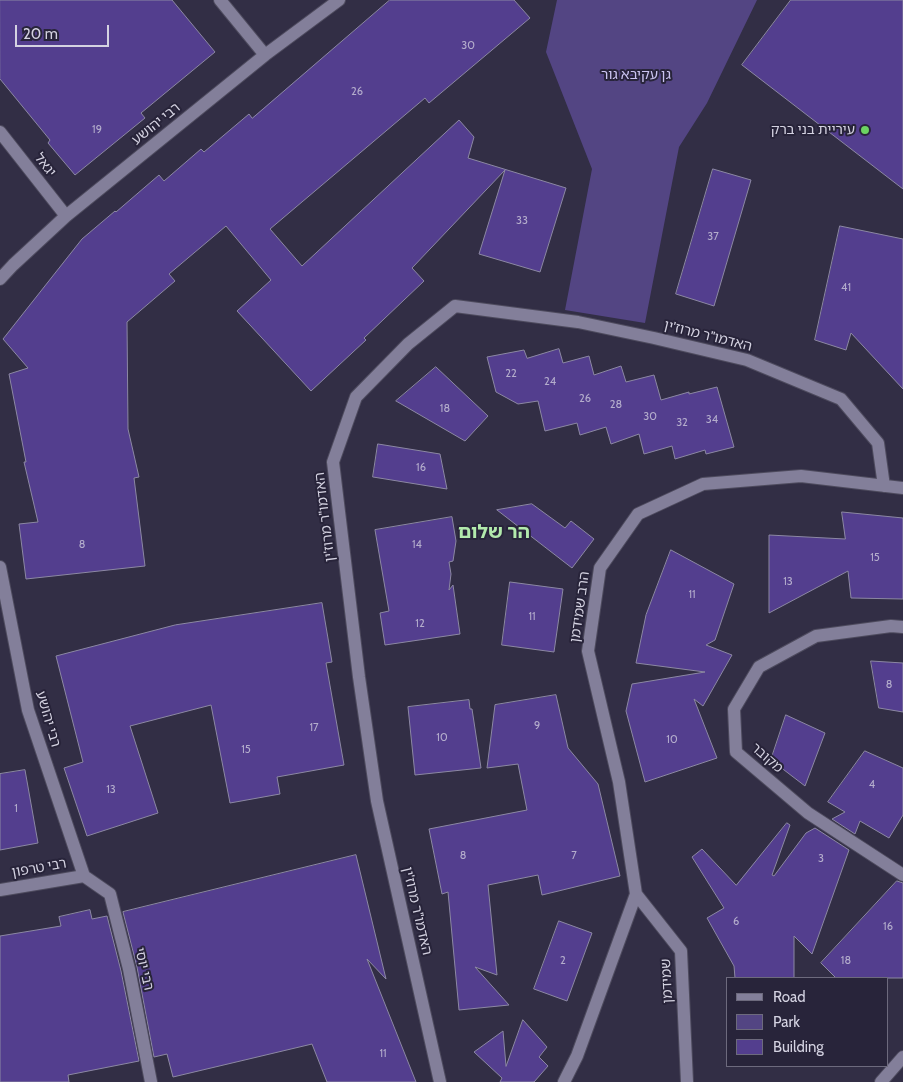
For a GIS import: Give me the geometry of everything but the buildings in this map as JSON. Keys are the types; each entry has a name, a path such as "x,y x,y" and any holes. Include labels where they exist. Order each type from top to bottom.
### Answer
{"street":[{"path":"220,0 265,55"},
{"name":"רבי יהושע","path":"0,280 13,265 66,216 265,55 339,0"},
{"name":"יגאל","path":"0,132 66,216"},
{"name":"האדמו\"ר מרוז'ין","path":"440,1082 377,802 359,677 333,462 356,397 408,344 454,306 578,322 747,360 841,399 878,443 884,486"},
{"name":"הרב שמידמן","path":"636,894 619,782 588,651 600,568 638,514 703,484 801,476 903,488"},
{"name":"רבי יהושע","path":"0,567 28,710 84,876"},
{"name":"מקובר","path":"903,627 892,626 816,636 759,667 734,709 736,752 808,813 903,875"},
{"name":"רבי טרפון","path":"0,890 84,876"},
{"name":"רבי יוסי","path":"84,876 110,894 129,969 151,1082"},
{"path":"564,1082 580,1048 636,894"},
{"name":"שמידמן","path":"636,894 681,952 687,1082"},
{"path":"881,1082 903,1057"}],"green space":[{"name":"גן עקיבא גור","path":"557,0 757,0 707,103 679,147 645,323 565,310 592,169 546,52"}],"place":[{"name":"עיריית בני ברק","path":"865,130"}],"district":[{"name":"הר שלום","path":"494,532"}]}
